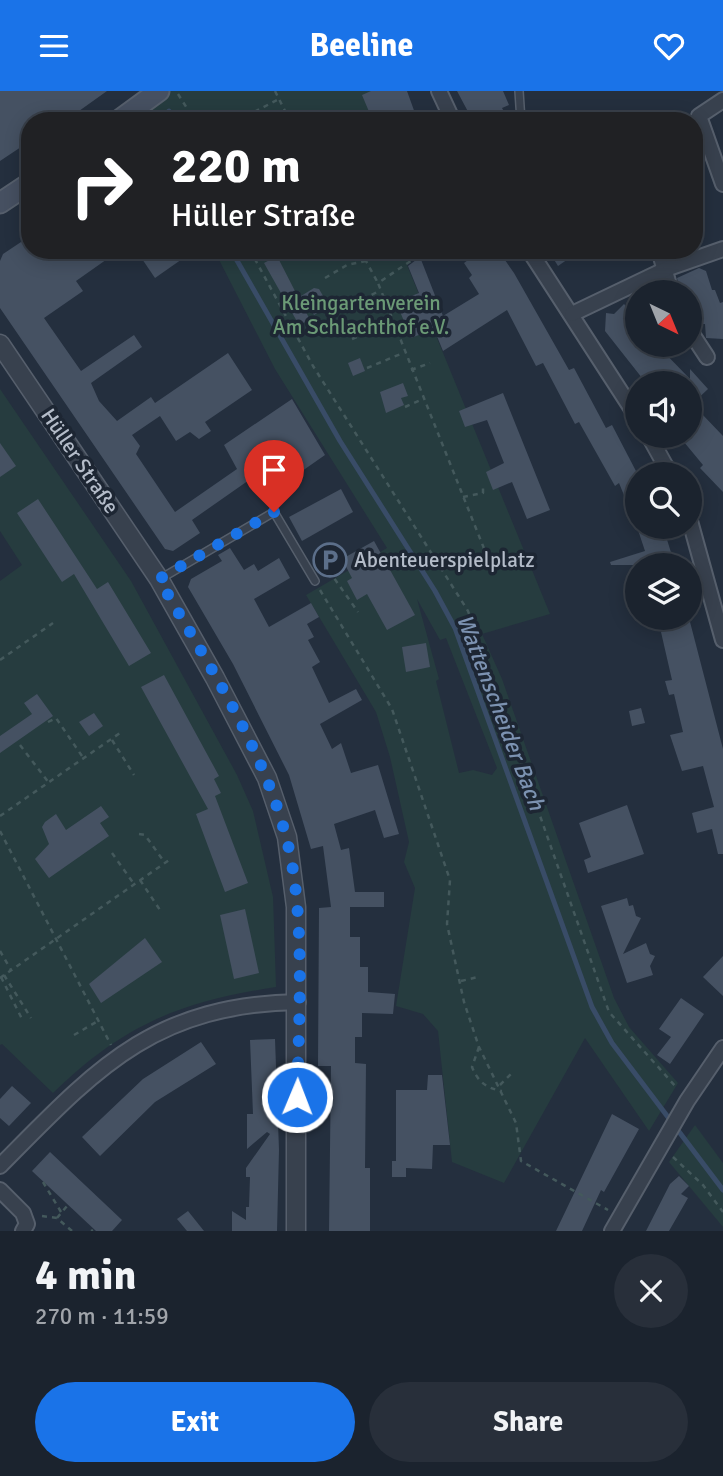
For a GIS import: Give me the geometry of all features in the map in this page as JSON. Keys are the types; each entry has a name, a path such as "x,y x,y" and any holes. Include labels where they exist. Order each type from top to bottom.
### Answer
{"main road":[{"path":"130,112 159,91"},
{"path":"0,204 21,189"}],"street":[{"path":"439,91 449,112"},
{"path":"703,113 723,100"},
{"path":"703,127 723,184"},
{"path":"703,256 723,249"},
{"path":"536,259 625,398"},
{"path":"662,259 668,280"},
{"path":"572,314 666,269 694,259"},
{"name":"Hüller Straße","path":"0,344 159,579 267,778 287,837 296,907 296,1231"},
{"path":"702,349 707,357"},
{"path":"695,539 723,641"},
{"path":"0,1166 80,1085 117,1055 164,1029 211,1013 253,1003 298,1002"},
{"path":"612,1231 687,1102 723,1048"},
{"path":"0,1190 23,1213 27,1224 23,1231"}],"lane":[{"path":"519,91 520,112"},
{"path":"159,579 274,512 315,582"}],"path":[{"path":"176,91 189,112"},
{"path":"275,91 286,112"},
{"path":"254,112 279,99"},
{"path":"255,259 313,366 468,611 609,1012 687,1102"},
{"path":"378,283 414,259"},
{"path":"325,278 347,265 366,261 378,283 489,561"},
{"path":"336,313 380,290"},
{"path":"352,339 392,322"},
{"path":"367,368 404,353"},
{"path":"411,370 430,363"},
{"path":"405,407 423,399"},
{"path":"463,498 483,493 483,485"},
{"path":"334,578 358,612"},
{"path":"315,582 392,709 450,880 447,924 460,981 480,1047 516,1123 521,1161 620,1217"},
{"path":"0,660 53,623"},
{"path":"48,722 56,718 84,759"},
{"path":"0,816 120,733"},
{"path":"111,739 134,775"},
{"path":"20,745 49,783"},
{"path":"0,831 117,1055"},
{"path":"139,834 145,835 165,863"},
{"path":"112,853 134,884"},
{"path":"2,977 172,857"},
{"path":"140,880 160,909"},
{"path":"0,951 11,970"},
{"path":"2,977 31,1018"},
{"path":"2,977 23,1021"},
{"path":"460,981 478,977"},
{"path":"74,1035 98,1021"},
{"path":"480,1047 472,1067 477,1078 490,1089 502,1091"},
{"path":"499,1085 512,1073"},
{"path":"661,1145 703,1185 723,1212"},
{"path":"43,1182 61,1212"},
{"path":"57,1218 67,1206"},
{"path":"23,1213 57,1218 72,1231"}],"green space":[{"path":"165,91 373,91 381,112 135,112"},
{"name":"Kleingartenverein Am Schlachthof e.V.","path":"219,259 413,259 407,265 550,614 482,634 502,679 614,998 629,1027 678,1083 649,1131 585,1038 504,1183 452,1162 438,1031 423,1014 396,1006 415,888 404,862 409,842 390,757 376,712 306,595 387,548 275,369","holes":["417,599 440,640 446,638 497,768 492,775 473,770 459,773 436,681 439,679"]},
{"path":"0,389 131,581 237,775 253,811 273,897 276,987 211,1000 155,1020 104,1049 53,1093 0,1045 0,581 22,565 0,531"},
{"path":"695,1125 723,1163 723,1227 669,1162"}],"building":[{"path":"0,91 107,91 78,112 21,112 21,147 0,161"},
{"path":"371,91 407,91 415,112 369,112 362,95"},
{"path":"457,91 503,91 509,105 502,108 504,112 468,112"},
{"path":"21,242 21,259 107,259 76,281 83,291 44,318 81,371 134,335 142,347 91,383 99,401 117,421 151,397 155,403 228,353 252,390 205,422 211,431 199,439 190,432 176,441 160,416 132,435 140,446 136,454 175,512 237,469 224,445 292,399 325,455 265,497 252,478 192,520 200,533 173,551 165,549 0,308 0,261 3,254"},
{"path":"142,259 182,259 155,278"},
{"path":"279,259 296,293 299,291 301,296 314,288 319,289 329,306 314,315 310,308 305,310 310,320 299,325 264,263"},
{"path":"421,259 443,316 479,294 464,263 467,259 504,259 514,273 569,370 574,368 606,428 612,425 631,462 625,462 625,498 619,483 615,486 579,422 575,424 543,363 536,366 507,310 443,351 434,329 411,338 396,302 419,293 408,266"},
{"path":"554,259 568,259 558,266"},
{"path":"699,268 706,271 712,290 715,290 720,303 723,302 723,339 706,338 705,324 702,324 702,280 677,278"},
{"path":"625,305 625,356 605,331 606,313 614,314"},
{"path":"626,357 669,357 682,371 637,371"},
{"path":"360,358 365,371 353,376 348,363"},
{"path":"702,382 708,389 702,395"},
{"path":"403,383 408,396 401,398 404,405 386,413 380,392"},
{"path":"503,393 550,510 527,519 512,482 493,490 486,472 504,463 487,420 465,427 459,411"},
{"path":"702,414 723,436 723,492 702,470 701,462 689,448 702,448"},
{"path":"0,443 16,466 0,477"},
{"path":"341,489 353,512 302,541 289,517"},
{"path":"38,499 97,589 108,582 151,653 129,666 74,574 62,582 17,513"},
{"path":"641,539 667,539 671,553 639,553 645,551"},
{"path":"374,541 415,615 387,630 367,594 357,600 347,581 352,578 342,559"},
{"path":"230,548 244,570 254,564 258,571 279,558 290,578 254,599 269,627 311,603 319,617 307,624 314,637 308,640 320,662 312,667 329,703 356,689 362,700 320,724 332,749 341,743 351,773 378,765 399,834 384,838 375,810 334,824 341,850 349,848 355,892 384,892 384,907 350,907 350,937 360,937 360,967 368,967 368,992 395,994 393,1014 362,1013 362,1037 355,1037 355,1063 366,1064 365,1168 370,1168 370,1231 329,1231 331,1066 318,1066 319,908 331,907 323,846 311,849 289,775 233,664 188,587 191,579 222,561 218,555"},
{"path":"625,557 625,565 611,565 610,562"},
{"path":"692,630 723,749 723,854 718,854 712,829 697,833 692,813 714,807 703,766 682,771 670,735 683,732 674,694 669,695 665,681 672,680 661,632"},
{"path":"426,643 430,667 406,672 402,647"},
{"path":"164,675 219,776 214,779 221,793 215,796 248,883 225,892 196,814 208,809 141,687"},
{"path":"37,694 53,716 0,753 0,736 32,714 24,703"},
{"path":"641,708 645,723 632,726 629,711"},
{"path":"94,713 103,726 89,736 79,722"},
{"path":"627,805 644,854 588,873 584,860 591,857 579,823"},
{"path":"101,806 109,817 100,823 109,836 49,878 35,859 49,844 42,827 45,822 56,814 66,830"},
{"path":"627,898 629,906 633,905 636,916 641,918 623,954 646,943 650,954 655,956 650,966 653,975 627,983 601,906"},
{"path":"245,909 259,973 234,979 220,915"},
{"path":"145,938 162,962 101,1003 89,984"},
{"path":"723,956 723,996 703,977"},
{"path":"681,998 704,1014 670,1064 657,1055 671,1037 659,1029"},
{"path":"275,1039 279,1150 277,1231 232,1231 232,1211 246,1220 246,1207 249,1207 250,1177 246,1177 246,1168 270,1134 267,1132 247,1149 247,1114 253,1114 250,1040"},
{"path":"201,1042 216,1064 155,1102 100,1156 82,1137 143,1079"},
{"path":"428,1075 442,1075 450,1145 433,1145 432,1169 406,1168 406,1177 392,1177 392,1161 396,1161 396,1090 427,1090"},
{"path":"12,1086 31,1103 9,1126 0,1118 0,1099"},
{"path":"612,1114 639,1129 604,1192 601,1190 582,1231 556,1231"},
{"path":"50,1152 122,1220 112,1231 96,1231 32,1171"},
{"path":"679,1176 689,1186 681,1194 688,1198 669,1231 646,1231 670,1184"},
{"path":"188,1211 204,1231 187,1231 177,1219"}],"waterway":[{"name":"Wattenscheider Bach","path":"236,259 340,441 435,591 455,628 592,1007 612,1043 723,1190"}],"place":[{"name":"Abenteuerspielplatz","path":"330,560"}],"route":[{"path":"274,512 159,579 267,778 287,837 296,907 297,1097"}]}
